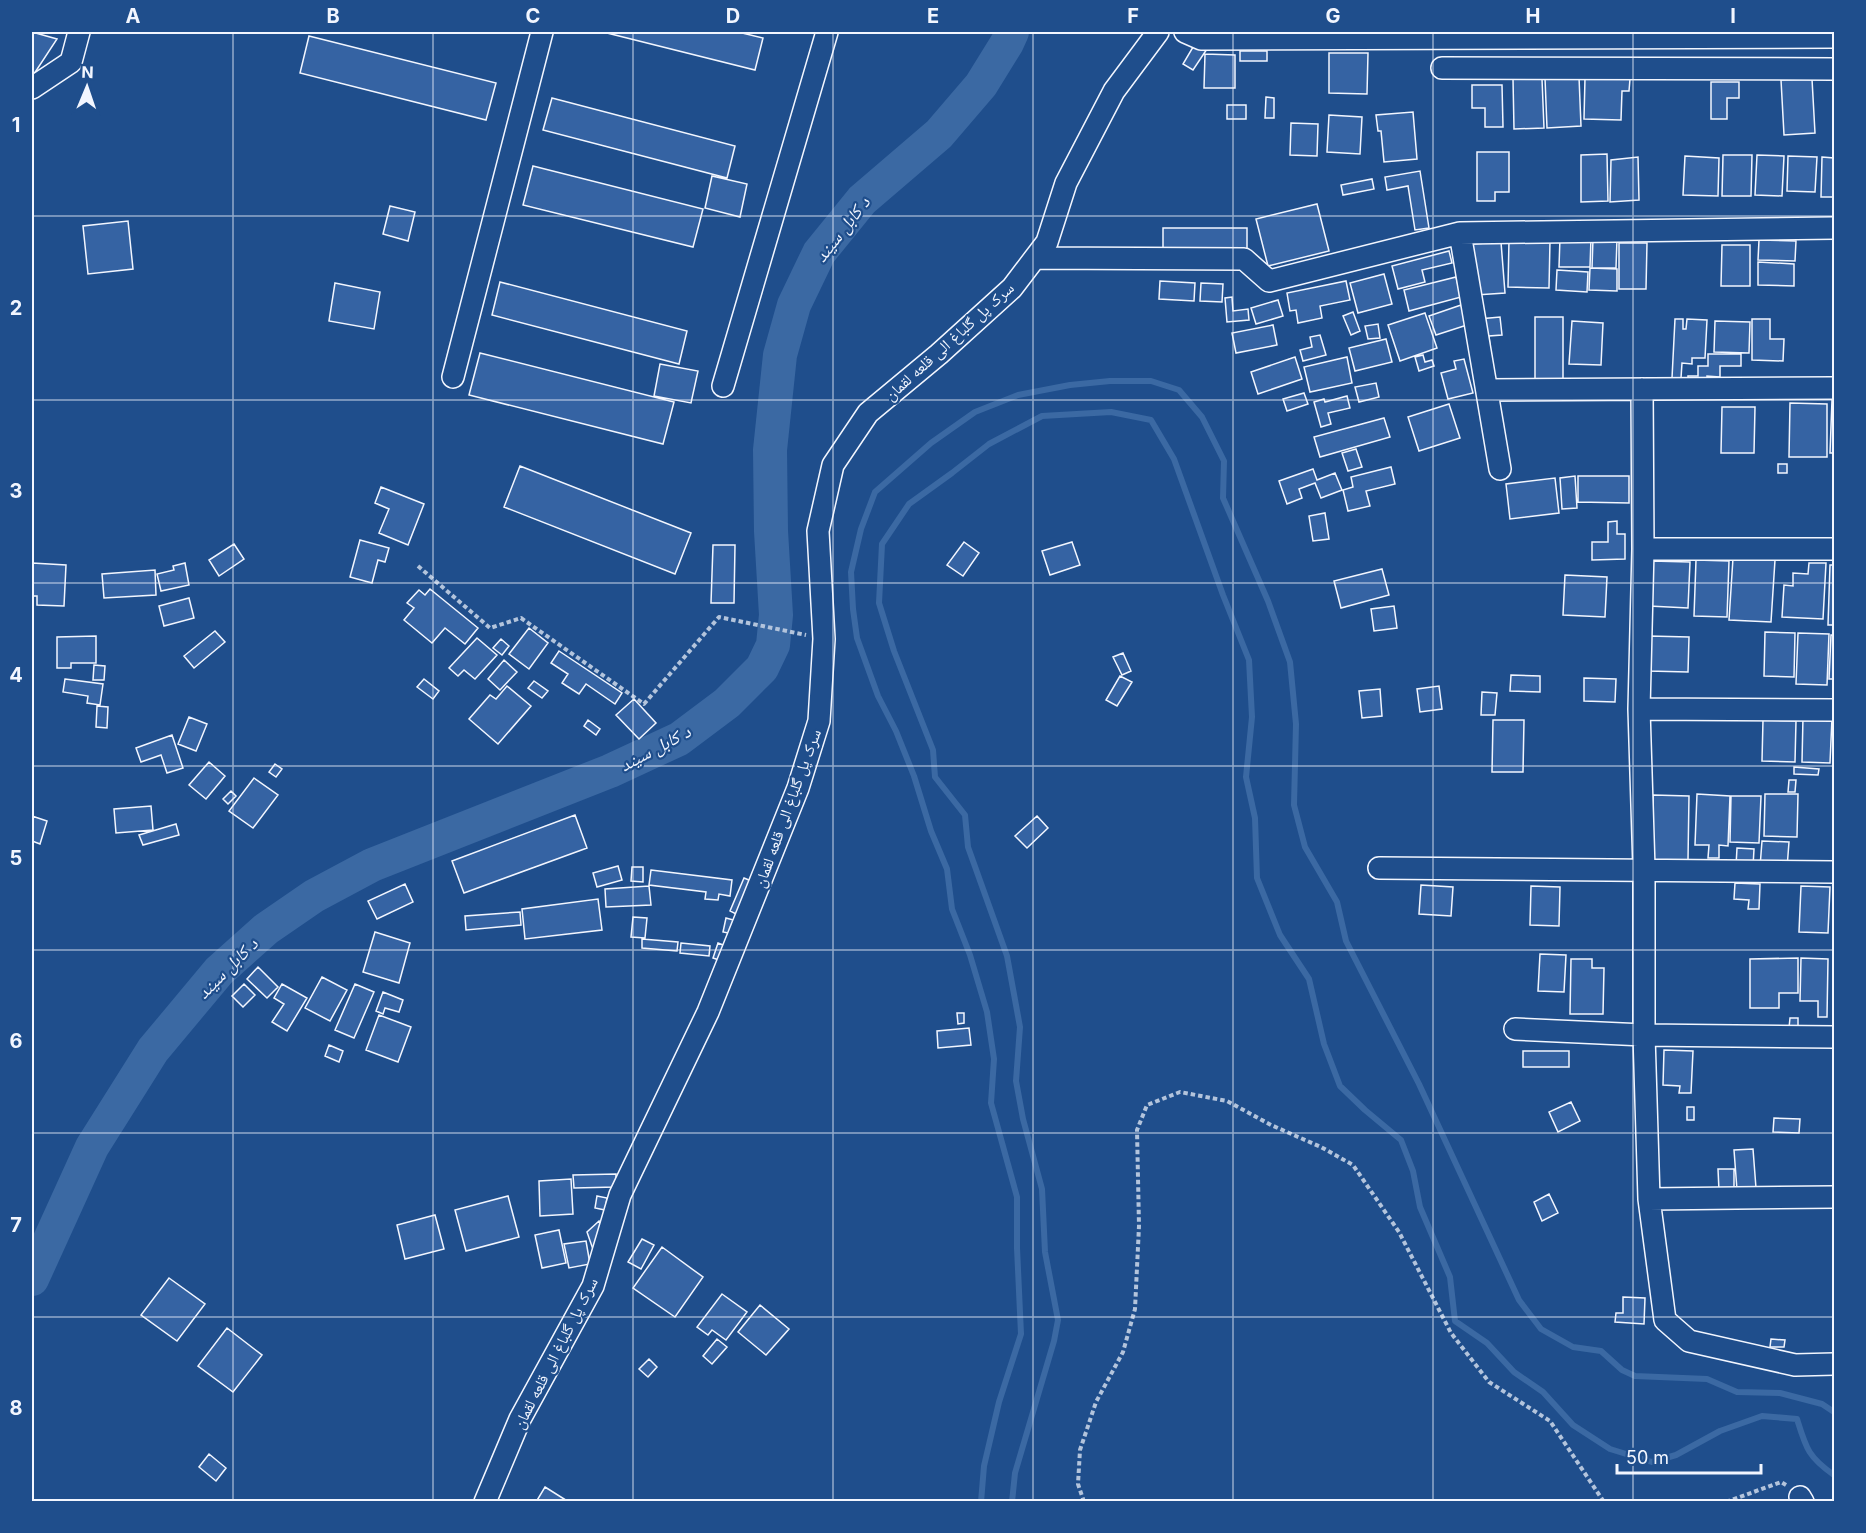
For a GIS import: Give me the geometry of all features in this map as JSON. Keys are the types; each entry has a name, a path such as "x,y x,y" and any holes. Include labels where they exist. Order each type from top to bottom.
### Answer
{"street":[{"path":"32,88 71,62 79,32"},
{"path":"453,378 542,32"},
{"path":"723,386 827,32"},
{"name":"سرک پل گلباغ الی قلعه لقمان","path":"485,1502 520,1419 593,1286 620,1195 708,1012 798,788 819,722 824,639 818,531 833,465 868,413 939,354 1012,288 1035,258 1047,242 1066,183 1114,91 1158,32"},
{"path":"1185,32 1201,39 1834,37"},
{"path":"1442,68 1834,69"},
{"path":"1035,258 1244,259 1269,281 1460,233 1834,228"},
{"path":"1460,233 1500,469"},
{"path":"1486,390 1834,388"},
{"path":"1642,389 1643,549 1639,709 1644,869 1644,1035 1649,1199 1665,1320 1689,1341 1796,1365 1834,1364"},
{"path":"1643,549 1834,549"},
{"path":"1639,709 1834,710"},
{"path":"1379,868 1834,872"},
{"path":"1515,1029 1644,1035 1834,1037"},
{"path":"1649,1199 1834,1197"}],"path":[{"path":"418,566 490,628 521,618 644,704 719,617 824,639"},
{"path":"1083,1502 1078,1484 1080,1450 1096,1402 1123,1352 1135,1309 1139,1226 1137,1130 1147,1105 1180,1092 1227,1101 1353,1165 1399,1232 1451,1333 1489,1382 1550,1421 1604,1502"},
{"path":"1726,1502 1781,1482 1802,1499"}],"building":[{"path":"32,32 57,39 32,77"},
{"path":"603,32 738,32 763,38 755,70"},
{"path":"309,36 496,83 486,120 300,73"},
{"path":"1193,47 1207,49 1193,70 1183,64"},
{"path":"1240,51 1267,51 1267,61 1240,61"},
{"path":"1329,53 1368,53 1367,94 1329,93"},
{"path":"1205,54 1235,55 1235,88 1204,88"},
{"path":"1579,77 1581,126 1547,128 1545,78"},
{"path":"1585,78 1630,79 1629,91 1622,91 1621,120 1584,119"},
{"path":"1513,79 1542,79 1544,128 1514,129"},
{"path":"1812,79 1815,133 1784,135 1781,80"},
{"path":"1711,82 1739,82 1739,98 1727,98 1727,119 1711,119"},
{"path":"1472,85 1502,85 1503,127 1485,127 1485,108 1472,108"},
{"path":"1266,97 1274,98 1274,118 1265,118"},
{"path":"552,98 735,146 727,178 543,130"},
{"path":"1227,105 1246,105 1246,119 1227,119"},
{"path":"1413,112 1417,159 1384,162 1381,131 1378,131 1376,115"},
{"path":"1329,115 1362,117 1360,154 1327,152"},
{"path":"1291,123 1318,124 1317,156 1290,155"},
{"path":"1477,152 1509,152 1509,192 1495,192 1495,201 1477,201"},
{"path":"1607,154 1608,201 1581,202 1581,155"},
{"path":"1723,155 1752,155 1751,196 1722,196"},
{"path":"1757,155 1784,156 1782,196 1755,195"},
{"path":"1685,156 1719,158 1718,196 1683,195"},
{"path":"1788,156 1817,157 1815,192 1787,191"},
{"path":"1638,157 1639,200 1610,202 1611,160"},
{"path":"1822,157 1834,158 1834,197 1821,197"},
{"path":"533,166 703,209 693,247 523,205"},
{"path":"1420,171 1429,228 1415,230 1408,186 1387,190 1385,177"},
{"path":"712,176 747,184 740,217 705,208"},
{"path":"1372,179 1374,189 1343,195 1341,185"},
{"path":"1317,204 1329,251 1268,266 1256,219"},
{"path":"390,206 415,212 408,241 383,234"},
{"path":"128,221 133,269 88,274 83,226"},
{"path":"1163,228 1247,228 1247,249 1163,249"},
{"path":"1560,238 1591,238 1590,267 1559,267"},
{"path":"1593,239 1617,239 1616,268 1592,268"},
{"path":"1509,240 1550,241 1549,288 1508,287"},
{"path":"1759,240 1796,241 1795,261 1758,260"},
{"path":"1501,242 1505,293 1476,295 1472,244"},
{"path":"1619,243 1647,243 1646,289 1619,289"},
{"path":"1722,245 1750,245 1750,286 1721,286"},
{"path":"1449,251 1452,263 1422,270 1425,282 1398,289 1392,266"},
{"path":"1758,262 1794,264 1794,286 1758,285"},
{"path":"1590,268 1617,269 1617,291 1589,290"},
{"path":"1557,270 1588,272 1587,292 1556,290"},
{"path":"1384,274 1392,304 1358,313 1350,283"},
{"path":"1456,277 1461,297 1409,311 1404,290"},
{"path":"1160,281 1195,283 1194,301 1159,299"},
{"path":"1346,281 1350,300 1320,306 1322,318 1298,323 1296,310 1290,311 1287,293"},
{"path":"500,282 687,331 679,364 492,315"},
{"path":"335,283 380,292 374,329 329,321"},
{"path":"1201,283 1223,284 1222,302 1200,301"},
{"path":"1232,297 1233,311 1248,309 1249,320 1227,322 1225,298"},
{"path":"1278,300 1283,316 1256,324 1251,308"},
{"path":"1461,305 1467,325 1436,335 1429,316"},
{"path":"1353,312 1360,331 1351,335 1343,316"},
{"path":"1425,313 1437,348 1400,361 1388,325"},
{"path":"1500,317 1502,335 1489,336 1491,357 1479,319"},
{"path":"1535,317 1563,317 1563,387 1535,387"},
{"path":"1675,319 1683,319 1683,329 1686,329 1687,319 1707,320 1705,358 1692,358 1692,364 1682,363 1681,378 1672,378"},
{"path":"1752,319 1770,319 1770,339 1784,339 1783,361 1752,360"},
{"path":"1572,321 1603,323 1601,365 1569,364"},
{"path":"1715,321 1750,322 1749,353 1714,352"},
{"path":"1378,324 1380,338 1368,339 1365,326"},
{"path":"1273,325 1277,345 1236,353 1232,333"},
{"path":"1320,335 1326,355 1303,361 1300,350 1312,347 1310,337"},
{"path":"1386,339 1392,362 1355,371 1349,348"},
{"path":"480,353 674,402 663,444 469,395"},
{"path":"1708,354 1741,354 1741,366 1720,366 1720,377 1707,376 1707,386 1688,386 1688,376 1698,376 1698,366 1708,366"},
{"path":"1423,355 1425,362 1432,360 1434,366 1419,371 1415,357"},
{"path":"1295,357 1302,379 1258,394 1251,372"},
{"path":"1347,357 1352,383 1310,392 1304,367"},
{"path":"1464,359 1473,393 1448,399 1441,373 1456,369 1454,361"},
{"path":"660,364 698,371 691,403 654,396"},
{"path":"1376,383 1379,397 1359,402 1355,387"},
{"path":"1304,393 1308,404 1287,411 1283,399"},
{"path":"1347,396 1350,408 1328,413 1331,424 1321,427 1314,402 1324,399 1325,402"},
{"path":"1832,400 1834,401 1834,453 1830,453"},
{"path":"1790,403 1827,404 1827,457 1789,457"},
{"path":"1449,404 1460,438 1419,451 1408,417"},
{"path":"1722,407 1755,407 1754,453 1721,453"},
{"path":"1384,418 1390,437 1320,457 1314,437"},
{"path":"1356,449 1362,467 1348,471 1342,453"},
{"path":"1778,464 1787,464 1787,473 1778,473"},
{"path":"520,466 691,533 675,574 504,507"},
{"path":"1391,467 1395,484 1366,491 1370,506 1348,511 1343,490 1353,487 1351,477"},
{"path":"1313,469 1317,480 1335,473 1342,490 1321,498 1315,483 1299,489 1302,498 1287,504 1279,481"},
{"path":"1575,476 1577,508 1562,509 1560,478"},
{"path":"1578,476 1629,476 1629,503 1578,502"},
{"path":"1555,478 1559,513 1510,519 1506,484"},
{"path":"381,487 424,504 408,545 379,533 389,509 375,503"},
{"path":"1325,513 1329,539 1313,541 1309,516"},
{"path":"1617,521 1617,534 1625,534 1625,559 1592,560 1592,542 1608,542 1608,522"},
{"path":"360,540 389,548 385,562 378,560 372,583 350,577"},
{"path":"964,542 979,553 963,576 947,565"},
{"path":"1072,542 1080,565 1050,575 1042,551"},
{"path":"234,544 244,559 219,576 209,560"},
{"path":"713,545 735,545 734,603 711,603"},
{"path":"1733,558 1775,560 1771,622 1729,620"},
{"path":"1696,560 1729,561 1727,617 1694,616"},
{"path":"1651,561 1690,562 1688,608 1649,606"},
{"path":"32,563 66,565 64,606 37,605 37,596 32,596"},
{"path":"185,563 189,585 161,591 157,574 174,570 173,566"},
{"path":"1809,563 1826,563 1823,619 1782,617 1784,585 1793,586 1793,573 1808,574"},
{"path":"1830,565 1834,565 1834,625 1828,625"},
{"path":"1382,569 1389,595 1341,608 1334,581"},
{"path":"155,570 156,595 104,598 102,574"},
{"path":"1565,575 1607,577 1605,617 1563,615"},
{"path":"430,589 478,628 465,644 445,628 432,643 404,620 414,608 407,603 419,590 425,595"},
{"path":"189,598 194,618 164,626 159,606"},
{"path":"1394,606 1397,628 1374,631 1371,609"},
{"path":"529,628 548,643 529,669 509,654"},
{"path":"215,631 225,642 194,668 184,656"},
{"path":"1765,632 1795,633 1794,677 1764,676"},
{"path":"1798,633 1829,634 1827,685 1796,684"},
{"path":"1831,635 1834,635 1834,679 1829,679"},
{"path":"96,636 96,663 71,663 71,668 57,668 57,637"},
{"path":"1649,636 1689,637 1688,672 1648,671"},
{"path":"477,638 497,655 475,679 464,670 458,676 449,668"},
{"path":"501,639 509,646 502,655 493,648"},
{"path":"559,651 622,693 615,704 586,684 579,694 562,683 568,674 551,663"},
{"path":"1123,653 1131,671 1122,675 1113,657"},
{"path":"504,660 517,672 500,690 488,679"},
{"path":"94,665 105,666 104,680 93,680"},
{"path":"1511,675 1540,676 1540,692 1510,691"},
{"path":"1120,676 1132,682 1117,706 1106,700"},
{"path":"1584,678 1616,679 1615,702 1584,701"},
{"path":"65,679 103,684 100,705 87,703 88,696 63,692"},
{"path":"424,679 439,691 433,699 417,687"},
{"path":"534,681 548,691 542,698 528,688"},
{"path":"507,686 531,706 498,744 469,719 490,695 496,699"},
{"path":"1439,686 1442,709 1420,712 1417,689"},
{"path":"1380,689 1382,716 1362,718 1359,691"},
{"path":"1482,692 1497,693 1495,715 1481,715"},
{"path":"634,699 656,723 639,739 616,715"},
{"path":"97,706 108,707 107,728 96,727"},
{"path":"189,717 207,724 196,751 178,744"},
{"path":"1803,717 1832,718 1830,763 1802,762"},
{"path":"588,720 600,729 596,735 584,726"},
{"path":"1493,720 1524,720 1523,772 1492,772"},
{"path":"1763,720 1796,721 1795,762 1762,761"},
{"path":"1834,720 1834,774 1833,774"},
{"path":"172,735 183,768 167,773 161,755 141,762 136,748"},
{"path":"209,762 225,776 206,799 189,785"},
{"path":"275,764 282,769 276,777 269,772"},
{"path":"1794,767 1819,769 1818,775 1794,774"},
{"path":"254,778 278,795 253,828 229,811"},
{"path":"1789,780 1796,780 1795,792 1788,792"},
{"path":"231,791 236,796 228,804 223,799"},
{"path":"1697,794 1730,796 1728,846 1719,845 1719,858 1708,858 1709,845 1695,845"},
{"path":"1765,794 1798,794 1797,837 1764,836"},
{"path":"1653,795 1689,796 1688,860 1653,860"},
{"path":"1731,796 1761,796 1759,843 1730,842"},
{"path":"151,806 153,830 116,833 114,809"},
{"path":"575,815 587,848 464,893 452,861"},
{"path":"32,816 47,821 40,844 32,841"},
{"path":"1037,816 1048,828 1027,848 1015,836"},
{"path":"176,824 179,835 143,845 139,835"},
{"path":"1762,841 1789,842 1787,868 1760,867"},
{"path":"1737,848 1754,849 1753,867 1736,866"},
{"path":"618,866 622,880 597,887 593,873"},
{"path":"632,867 643,867 643,882 631,881"},
{"path":"651,870 732,880 730,896 719,894 718,900 705,899 706,892 649,885"},
{"path":"744,878 756,883 742,917 730,911"},
{"path":"1735,883 1760,884 1759,909 1748,909 1749,900 1734,899"},
{"path":"405,884 413,902 377,919 368,901"},
{"path":"1421,885 1453,887 1451,916 1419,914"},
{"path":"649,886 651,905 606,907 605,889"},
{"path":"1531,886 1560,887 1559,926 1530,925"},
{"path":"1801,886 1830,887 1828,933 1799,932"},
{"path":"598,899 602,930 525,939 522,909"},
{"path":"520,912 521,925 466,930 465,916"},
{"path":"633,917 647,918 645,938 631,937"},
{"path":"726,918 737,921 733,934 723,932"},
{"path":"375,932 410,943 399,983 363,972"},
{"path":"642,939 678,942 677,951 642,948"},
{"path":"681,943 710,946 709,956 680,953"},
{"path":"718,943 728,947 722,961 713,958"},
{"path":"1540,954 1566,955 1564,992 1538,991"},
{"path":"1798,958 1798,993 1779,993 1779,1008 1750,1008 1750,959"},
{"path":"1801,958 1828,959 1827,1017 1818,1017 1818,1001 1800,1001"},
{"path":"1571,959 1592,959 1592,968 1604,968 1603,1014 1570,1014"},
{"path":"258,967 278,987 267,998 247,979"},
{"path":"322,977 347,990 330,1021 305,1008"},
{"path":"244,984 255,995 243,1007 232,996"},
{"path":"282,984 307,998 287,1031 272,1022 284,1004 274,998"},
{"path":"355,984 374,992 354,1038 335,1030"},
{"path":"383,992 403,1000 399,1012 385,1008 383,1014 376,1011"},
{"path":"957,1013 964,1013 964,1023 958,1024"},
{"path":"379,1015 411,1027 398,1062 366,1050"},
{"path":"1790,1018 1798,1018 1798,1028 1789,1028"},
{"path":"969,1028 971,1045 938,1048 937,1031"},
{"path":"329,1045 343,1051 339,1062 325,1056"},
{"path":"1664,1050 1693,1051 1691,1093 1679,1093 1680,1086 1663,1085"},
{"path":"1523,1051 1569,1051 1569,1067 1523,1067"},
{"path":"1571,1102 1580,1121 1558,1132 1549,1112"},
{"path":"1687,1107 1694,1107 1694,1120 1687,1120"},
{"path":"1774,1118 1800,1119 1799,1133 1773,1132"},
{"path":"1753,1149 1756,1188 1737,1190 1734,1150"},
{"path":"1718,1169 1734,1169 1734,1191 1719,1191"},
{"path":"616,1174 616,1187 574,1188 573,1175"},
{"path":"571,1179 573,1214 540,1216 539,1181"},
{"path":"1549,1194 1558,1213 1542,1221 1534,1202"},
{"path":"508,1196 519,1237 466,1251 455,1210"},
{"path":"597,1196 607,1198 605,1210 595,1208"},
{"path":"435,1215 444,1249 405,1259 397,1225"},
{"path":"599,1221 605,1237 597,1261 587,1232"},
{"path":"559,1230 566,1263 542,1268 535,1235"},
{"path":"642,1239 654,1245 641,1269 628,1262"},
{"path":"586,1241 590,1264 569,1268 564,1244"},
{"path":"662,1247 703,1277 675,1317 633,1288"},
{"path":"169,1278 205,1304 177,1341 141,1315"},
{"path":"722,1294 747,1312 726,1340 712,1330 708,1335 697,1327"},
{"path":"1623,1297 1645,1298 1644,1324 1615,1322 1616,1313 1623,1313"},
{"path":"760,1305 789,1329 766,1355 738,1332"},
{"path":"227,1328 262,1355 233,1392 198,1366"},
{"path":"717,1339 727,1347 712,1364 703,1356"},
{"path":"1771,1339 1785,1340 1784,1347 1770,1347"},
{"path":"649,1359 657,1367 648,1377 639,1369"},
{"path":"209,1454 226,1468 216,1481 199,1467"},
{"path":"545,1487 569,1502 536,1502"}],"waterway":[{"name":"د کابل سيند","path":"32,1279 92,1147 153,1050 219,971 266,929 314,896 372,865 610,771 679,739 727,703 762,668 773,645 776,615 771,531 770,450 780,355 794,305 819,253 862,200 939,134 981,85 1012,32"},
{"path":"981,1502 984,1466 999,1402 1021,1334 1017,1197 991,1103 994,1059 987,1012 970,955 952,909 947,869 931,831 914,776 896,731 878,696 857,638 851,572 861,529 875,492 931,443 975,412 1018,395 1070,385 1110,381 1151,381 1179,390 1202,417 1224,461 1223,498 1268,601 1290,662 1296,724 1294,805 1305,847 1337,902 1346,941 1419,1084 1519,1300 1541,1329 1573,1347 1601,1351 1622,1370 1635,1376 1707,1379 1737,1392 1780,1393 1822,1404 1834,1412"},
{"path":"1012,1502 1015,1473 1054,1341 1058,1320 1045,1252 1042,1189 1023,1119 1016,1081 1020,1027 1007,956 968,847 965,815 935,777 933,750 894,651 879,603 882,544 909,504 989,444 1042,416 1111,412 1151,420 1174,459 1249,660 1252,717 1246,777 1255,818 1257,878 1280,935 1309,979 1324,1044 1340,1086 1401,1140 1413,1171 1420,1207 1450,1277 1455,1321 1487,1343 1514,1372 1543,1392 1573,1425 1610,1449 1652,1462 1676,1455 1720,1431 1762,1416 1797,1419 1809,1451 1834,1475"}]}
